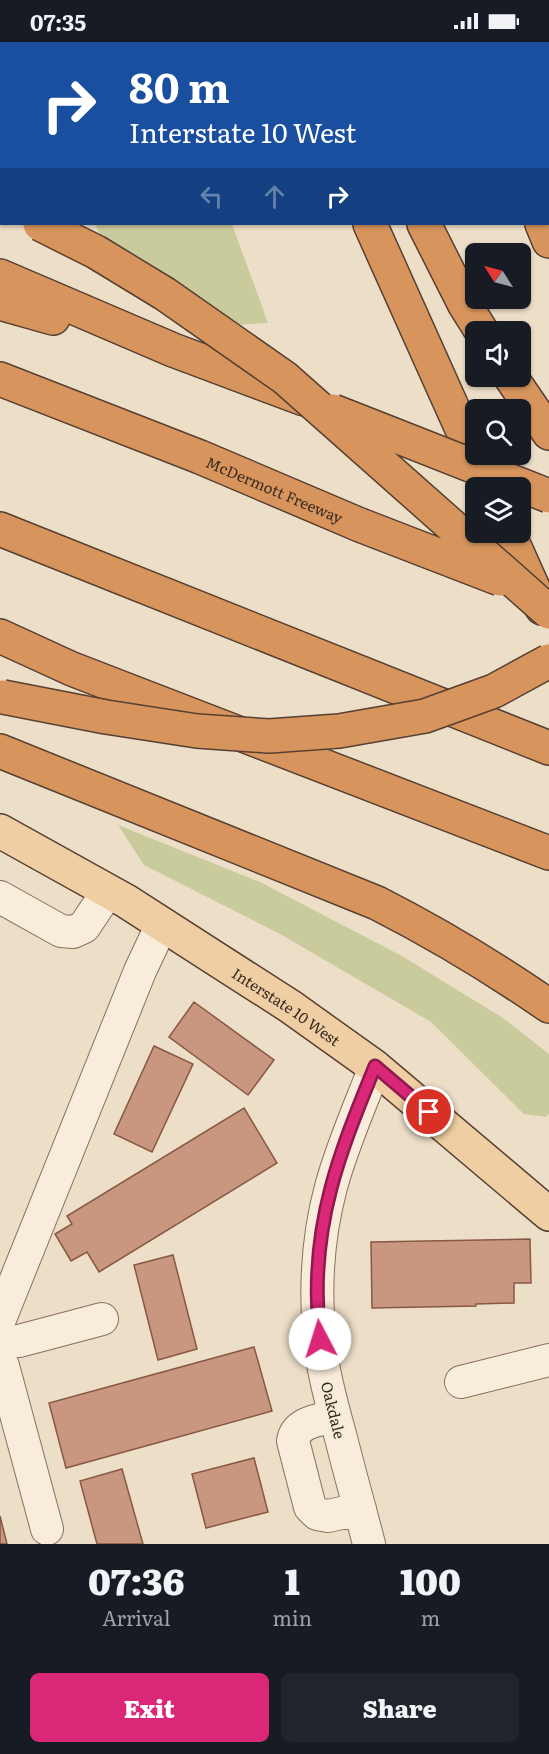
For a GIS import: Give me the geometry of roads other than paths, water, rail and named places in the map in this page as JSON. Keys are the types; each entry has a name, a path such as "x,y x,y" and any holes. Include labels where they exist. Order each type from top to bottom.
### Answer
{"highway":[{"path":"42,225 96,252 165,294 285,378 549,612"},
{"path":"370,225 483,477"},
{"path":"382,225 422,339"},
{"path":"425,225 475,321"},
{"path":"542,225 549,241"},
{"path":"0,276 174,351 304,399 549,496"},
{"path":"0,303 174,351"},
{"name":"McDermott Freeway","path":"0,378 200,457 360,525 549,598"},
{"path":"518,387 549,433"},
{"path":"0,529 549,747"},
{"path":"513,543 549,624"},
{"path":"0,636 72,669 549,853"},
{"path":"0,648 72,669"},
{"path":"0,697 197,731 269,736 339,731 425,716 494,691 549,661"},
{"path":"0,751 376,903 507,977 549,1006"}],"main road":[{"name":"Interstate 10 West","path":"0,831 108,891 291,1007 375,1066 549,1214"}],"street":[{"path":"0,897 61,931 73,932 84,927 108,891"},
{"path":"0,1319 136,982 162,924"},
{"name":"Oakdale","path":"369,1544 334,1416 322,1360 317,1273 322,1230 331,1187 375,1066"},
{"path":"0,1342 19,1341 102,1319"},
{"path":"0,1360 47,1529"},
{"path":"461,1382 549,1360"},
{"path":"334,1416 303,1425 294,1433 293,1441 310,1507 317,1514 328,1516 360,1509"}]}
